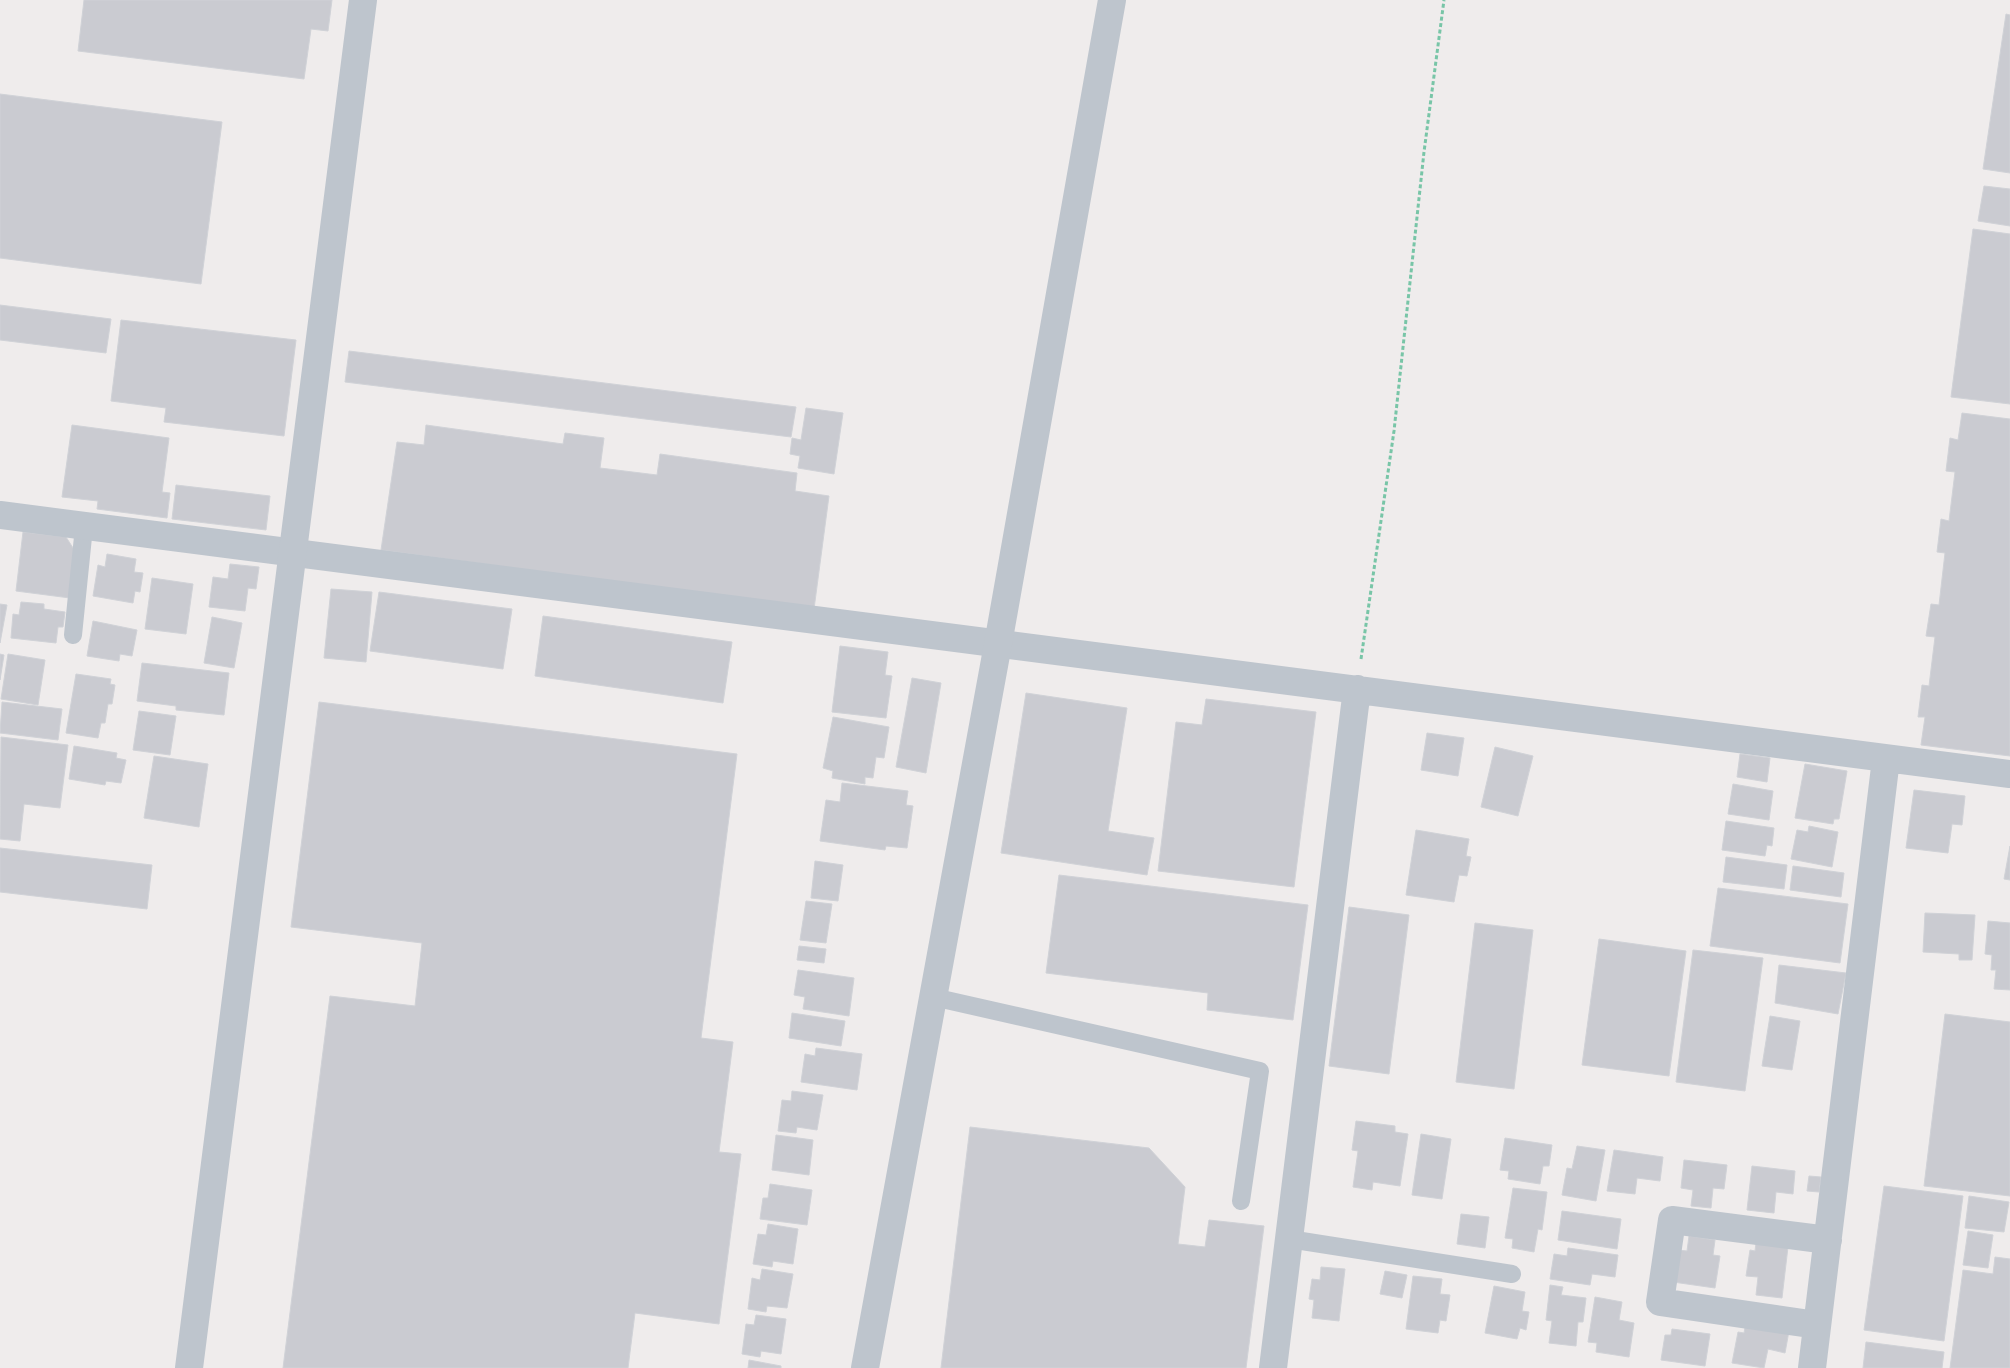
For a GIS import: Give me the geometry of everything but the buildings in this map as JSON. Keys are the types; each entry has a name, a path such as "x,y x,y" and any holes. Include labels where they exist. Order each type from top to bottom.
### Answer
{"street":[{"path":"189,1368 362,0"},
{"path":"865,1368 998,644 1112,0"},
{"path":"0,515 2010,774"},
{"path":"1273,1368 1357,689"},
{"path":"1812,1368 1886,759"},
{"path":"1817,1325 1660,1302 1672,1220 1828,1240"}],"lane":[{"path":"72,635 84,527"},
{"path":"933,997 1260,1071 1241,1201"},
{"path":"1289,1239 1512,1274"}],"path":[{"path":"1357,689 1394,431 1424,152 1444,0"}]}
